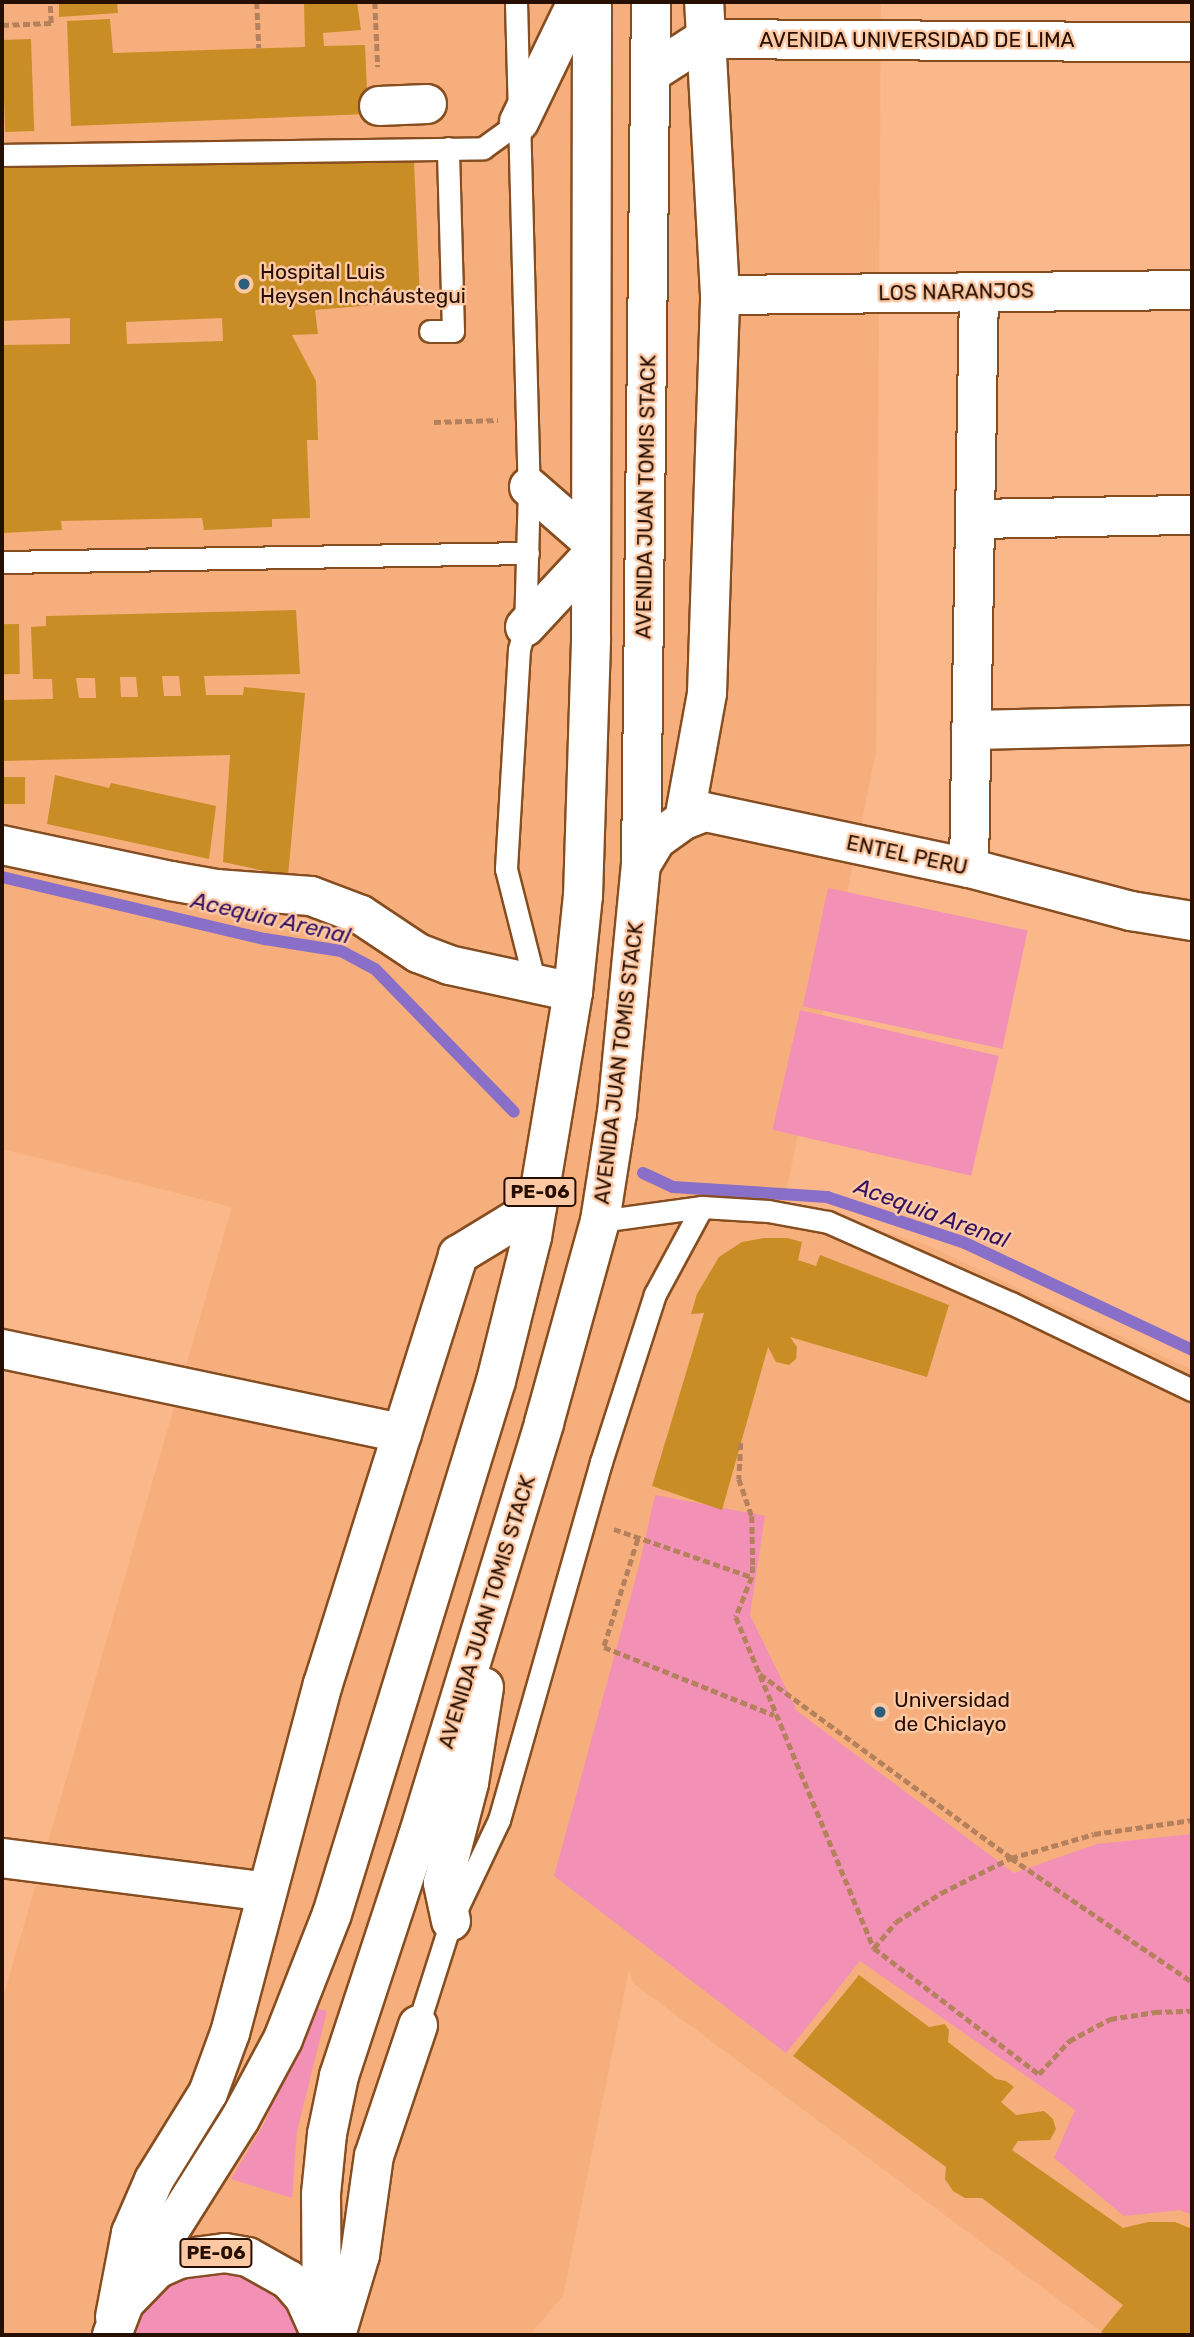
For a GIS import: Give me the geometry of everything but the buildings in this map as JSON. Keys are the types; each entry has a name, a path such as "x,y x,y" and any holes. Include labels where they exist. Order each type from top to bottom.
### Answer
{"main road":[{"path":"519,122 558,20 576,2"},
{"name":"PE-06","path":"117,2321 283,2039 332,1913 496,1381 537,1207 573,992 583,896 591,548 592,2"},
{"name":"AVENIDA JUAN TOMIS STACK","path":"322,2335 321,2194 327,2134 339,2076 418,1836 544,1423 600,1221 617,1113 641,865 651,2"},
{"path":"651,73 704,20"},
{"path":"684,820 707,693 720,295 704,20"},
{"name":"AVENIDA UNIVERSIDAD DE LIMA","path":"704,20 1192,42"},
{"path":"379,106 427,104"},
{"name":"LOS NARANJOS","path":"720,295 1192,290"},
{"path":"969,868 979,292"},
{"path":"525,627 591,548 529,487"},
{"path":"977,519 1192,515"},
{"path":"971,730 1192,725"},
{"name":"ENTEL PERU","path":"641,865 656,840 684,820 705,813 969,868 1131,911 1192,921"},
{"path":"2,845 216,889 311,896 361,915 408,947 449,965 573,992"},
{"path":"117,2321 131,2233 154,2180 208,2093 230,2033 323,1684 458,1255 537,1207"},
{"path":"2,1349 402,1433"},
{"path":"451,1921 443,1883 469,1783 483,1696 495,1587"},
{"path":"2,1858 266,1892"},
{"path":"336,2335 360,2255 374,2157 418,2025"},
{"name":"PE-06","path":"117,2321 157,2269 179,2259 225,2253 248,2257 289,2280 304,2297 322,2335"}],"lane":[{"path":"516,2 529,487 525,627 519,649 506,869 535,984"},
{"path":"2,155 483,148 519,122"},
{"path":"430,331 453,331 449,148"},
{"path":"2,562 528,553"},
{"path":"418,2025 451,1921 499,1820 585,1518 655,1294 702,1207"},
{"path":"600,1221 702,1207 768,1211 828,1222 1011,1303 1192,1390"}],"path":[{"path":"2,25 51,23 50,2"},
{"path":"257,2 258,48"},
{"path":"375,2 379,106"},
{"path":"741,1443 740,1479 752,1516 752,1577 736,1617 874,1948 1039,2074 1069,2041 1111,2019 1155,2012 1192,2011"},
{"path":"585,1518 638,1539 752,1577"},
{"path":"638,1539 604,1647 775,1715"},
{"path":"758,1673 1011,1858 1192,1982"},
{"path":"874,1948 896,1922 940,1893 1011,1858 1094,1834 1192,1820"}],"shaded area":[{"path":"2,2 881,2 876,751 784,1203 922,1243 1192,1370 1192,2335 1106,2335 633,1983 629,1970 563,2296 530,2335 2,2335 2,2001 232,1207 2,1149"},
{"path":"828,888 1028,930 1002,1049 803,1006"},
{"path":"800,1010 999,1056 971,1176 772,1130"},
{"path":"655,1495 765,1516 750,1615 797,1711 1014,1873 1097,1844 1192,1834 1192,2215 1180,2210 1124,2216 1054,2158 1075,2110 860,1961 786,2053 554,1876 639,1566"},
{"path":"310,2007 327,2011 297,2131 292,2198 231,2179 265,2122"},
{"path":"208,2270 238,2271 265,2282 287,2302 303,2335 133,2335 138,2318 156,2294 180,2277"}],"waterway":[{"name":"Acequia Arenal","path":"2,877 265,939 341,951 375,969 514,1112"},
{"name":"Acequia Arenal","path":"643,1173 673,1187 827,1197 965,1243 1192,1350"}],"place":[{"name":"Hospital Luis Heysen Incháustegui","path":"244,284"},
{"name":"Universidad de Chiclayo","path":"880,1712"}]}
